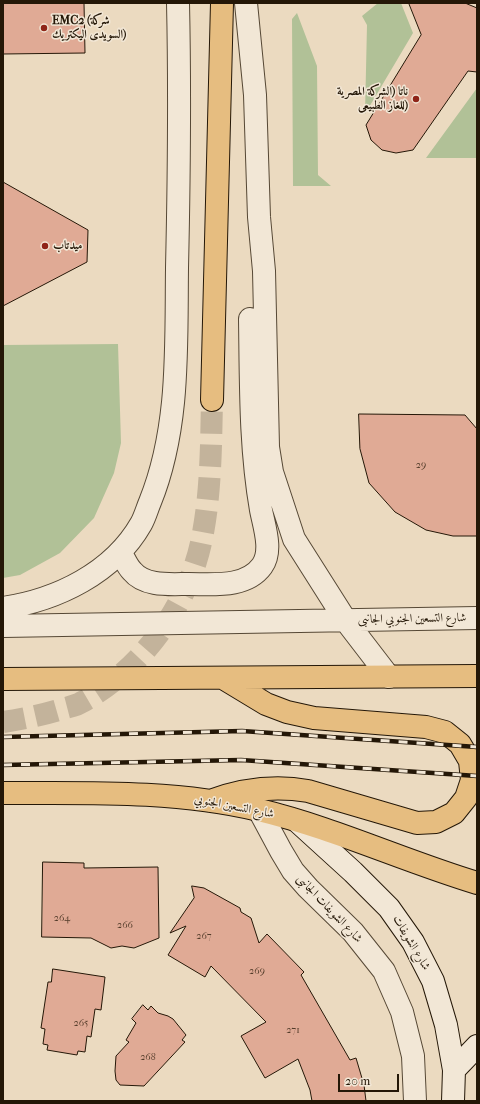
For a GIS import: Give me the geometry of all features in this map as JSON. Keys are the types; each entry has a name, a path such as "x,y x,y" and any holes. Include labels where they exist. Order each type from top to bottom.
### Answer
{"highway":[{"path":"212,400 222,3"},
{"path":"3,679 477,676"},
{"path":"210,801 226,795 258,788 292,788 308,790 417,823 436,822 454,813 466,798 472,780 470,761 460,744 445,732 426,727 314,718 287,712 266,704 223,678"},
{"name":"شارع التسعين الجنوبي","path":"3,793 166,796 210,801 259,810 349,837 434,870 477,883"}],"street":[{"path":"3,608 23,605 50,597 77,584 121,553 141,524 157,485 168,446 174,396 180,154 178,3"},
{"path":"246,3 255,95 259,217 264,271 268,447 272,472 294,539 346,620 389,677"},
{"path":"121,553 132,572 145,580 161,584 224,584 240,581 253,576 263,565 267,553 266,537 254,466 251,404 250,270 253,239 259,217"},
{"name":"شارع التسعين الجنوبي الجانبى","path":"3,626 477,618"},
{"name":"شارع الشويفات الجانبى","path":"259,810 280,851 293,871 308,888 354,932 384,971 402,1012 413,1056 416,1101"},
{"name":"شارع الشويفات","path":"297,821 353,872 389,908 413,942 433,981 446,1025 454,1070 453,1101"},
{"path":"454,1070 477,1046"}],"green space":[{"path":"378,3 401,3 413,33 365,114 367,25 362,16"},
{"path":"297,13 317,66 318,175 331,186 293,186 292,19"},
{"path":"477,88 477,158 426,158"},
{"path":"118,344 121,443 114,473 94,518 60,553 20,575 3,578 3,345"}],"building":[{"name":"EMC2 (شركة السويدى اليكتريك)","path":"3,3 84,3 85,53 3,54"},
{"name":"ناتا (الشركة المصرية للغاز الطبيعى)","path":"409,3 465,3 477,8 477,72 468,71 413,150 396,153 382,150 371,140 366,125 421,35"},
{"name":"ميدتاب","path":"3,182 88,230 87,262 3,306"},
{"path":"359,414 465,415 477,429 477,536 453,536 426,530 395,512 369,483 360,449"},
{"path":"43,862 84,863 84,868 158,867 159,938 134,948 122,946 111,948 91,938 42,937"},
{"path":"192,886 204,888 240,908 241,912 251,918 259,943 267,934 304,972 301,975 350,1060 356,1058 364,1085 366,1101 312,1101 310,1090 298,1059 265,1078 241,1036 266,1022 211,966 205,977 168,955 186,926 170,933 194,898"},
{"path":"53,969 105,977 101,1010 95,1009 91,1037 87,1036 85,1052 78,1051 77,1055 47,1050 48,1045 43,1044 45,1029 41,1028 48,982 51,982"},
{"path":"143,1005 148,1010 151,1006 158,1013 173,1019 186,1035 182,1040 185,1042 144,1086 120,1085 116,1080 116,1056 129,1042 126,1040 136,1023 132,1019"}],"tunnel":[{"path":"3,722 33,717 82,702 104,688 124,672 160,633 174,611 186,587 196,563 202,538 209,487 212,400"}],"railway":[{"path":"3,737 242,731 477,747"},
{"path":"3,765 241,760 477,776"}],"place":[{"name":"EMC2 (شركة السويدى اليكتريك)","path":"44,28"},
{"name":"ناتا (الشركة المصرية للغاز الطبيعى)","path":"416,99"},
{"name":"ميدتاب","path":"45,246"}]}
